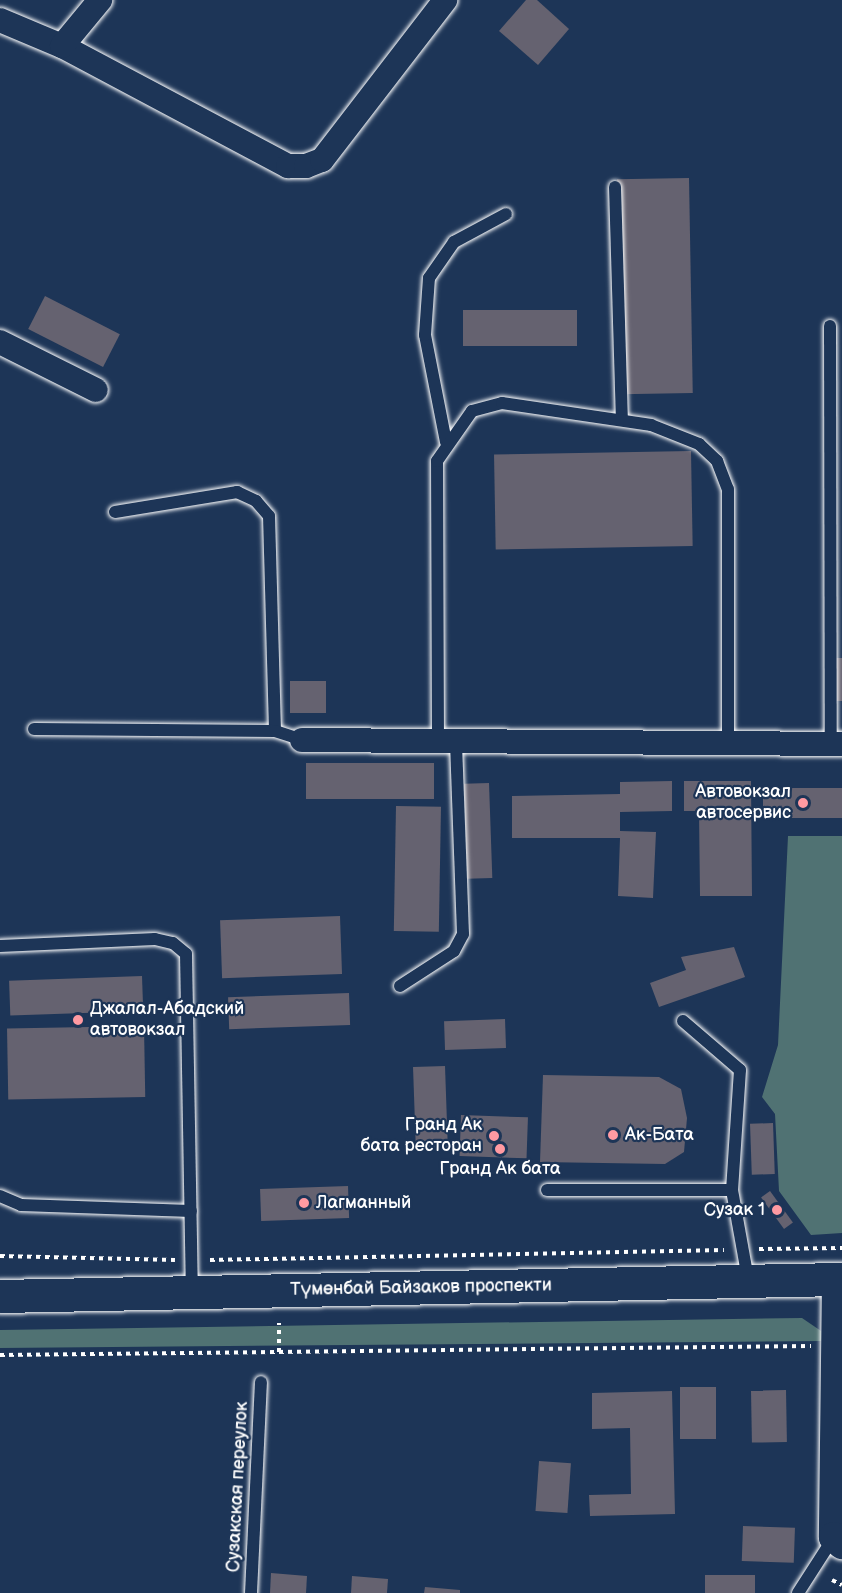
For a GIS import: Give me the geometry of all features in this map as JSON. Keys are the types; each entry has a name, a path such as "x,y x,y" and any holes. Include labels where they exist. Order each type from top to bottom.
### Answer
{"highway":[{"name":"Түмөнбай Байзаков проспекти","path":"0,1296 192,1292 747,1265 840,1268"}],"street":[{"path":"62,45 100,0"},
{"path":"0,20 62,45 288,166 322,160 445,0"},
{"path":"0,342 96,390"},
{"path":"302,740 837,744"},
{"path":"838,1540 837,1345 840,1268"}],"lane":[{"path":"615,187 622,420"},
{"path":"446,442 425,335 429,278 454,242 506,214"},
{"path":"830,326 837,744"},
{"path":"400,986 454,951 463,934 447,742 437,461 446,442 472,411 502,404 622,420 699,444 717,461 728,489 728,744"},
{"path":"115,512 237,492 256,501 269,516 275,731"},
{"path":"34,729 275,731 302,740"},
{"path":"0,946 155,939 174,943 186,954 192,1292"},
{"path":"683,1022 740,1071 732,1190 747,1265"},
{"path":"547,1190 732,1190"},
{"path":"0,1196 21,1205 191,1211"},
{"name":"Сузакская переулок","path":"251,1593 261,1382"},
{"path":"798,1593 838,1540"}],"path":[{"path":"0,1256 840,1268"},
{"path":"279,1323 279,1352"},
{"path":"0,1355 837,1345"},
{"path":"832,1580 842,1586"}],"green space":[{"path":"788,836 842,836 842,1233 811,1235 779,1191 775,1114 762,1097 778,1045"},
{"path":"802,1318 824,1333 825,1341 0,1348 0,1330"}],"building":[{"path":"526,0 537,0 569,29 538,65 499,31"},
{"path":"689,178 693,393 621,394 617,179"},
{"path":"45,296 120,334 103,367 28,329"},
{"path":"463,310 577,310 577,346 463,346"},
{"path":"691,451 693,546 496,549 494,454"},
{"path":"832,658 842,658 842,701 832,701"},
{"path":"290,681 326,681 326,713 290,713"},
{"path":"306,763 434,763 434,799 306,799"},
{"path":"672,781 672,811 620,812 620,831 656,832 653,898 618,896 620,838 512,838 512,796 620,794 620,782"},
{"path":"684,781 751,781 752,896 700,896 699,811 684,811"},
{"path":"489,783 492,878 467,879 464,784"},
{"name":"Автовокзал автосервис","path":"763,788 842,788 842,818 763,818"},
{"path":"396,806 441,807 439,932 394,931"},
{"path":"340,916 342,974 222,978 220,920"},
{"path":"734,947 745,977 659,1007 650,983 686,970 681,957"},
{"path":"142,976 143,1011 10,1016 9,981"},
{"path":"349,993 350,1025 229,1029 228,997"},
{"path":"505,1019 506,1048 445,1050 444,1021"},
{"path":"144,1026 145,1097 8,1099 7,1028"},
{"path":"445,1066 448,1148 416,1149 413,1067"},
{"name":"Ак-Бата","path":"543,1075 659,1077 681,1089 687,1118 684,1152 665,1164 540,1162"},
{"name":"Гранд Ак бата ресторан","path":"461,1115 528,1117 527,1158 460,1156"},
{"path":"773,1123 775,1174 752,1175 750,1124"},
{"name":"Лагманный","path":"348,1186 349,1218 261,1221 260,1189"},
{"name":"Сузак 1","path":"770,1191 793,1223 784,1229 761,1197"},
{"path":"680,1387 716,1387 716,1439 680,1439"},
{"path":"786,1390 787,1442 752,1443 751,1391"},
{"path":"672,1391 675,1514 590,1516 589,1495 631,1494 630,1428 592,1429 592,1393"},
{"path":"539,1461 571,1463 567,1513 536,1511"},
{"path":"743,1526 795,1528 794,1563 742,1561"},
{"path":"271,1573 307,1576 306,1593 270,1593"},
{"path":"705,1575 755,1575 755,1593 705,1593"},
{"path":"352,1576 388,1579 387,1593 351,1593"},
{"path":"425,1587 460,1590 460,1593 424,1593"}],"place":[{"name":"Автовокзал автосервис","path":"803,803"},
{"name":"Джалал-Абадский автовокзал","path":"78,1020"},
{"name":"Ак-Бата","path":"613,1135"},
{"name":"Гранд Ак бата ресторан","path":"494,1136"},
{"name":"Гранд Ак бата","path":"500,1149"},
{"name":"Лагманный","path":"304,1203"},
{"name":"Сузак 1","path":"777,1210"}]}
